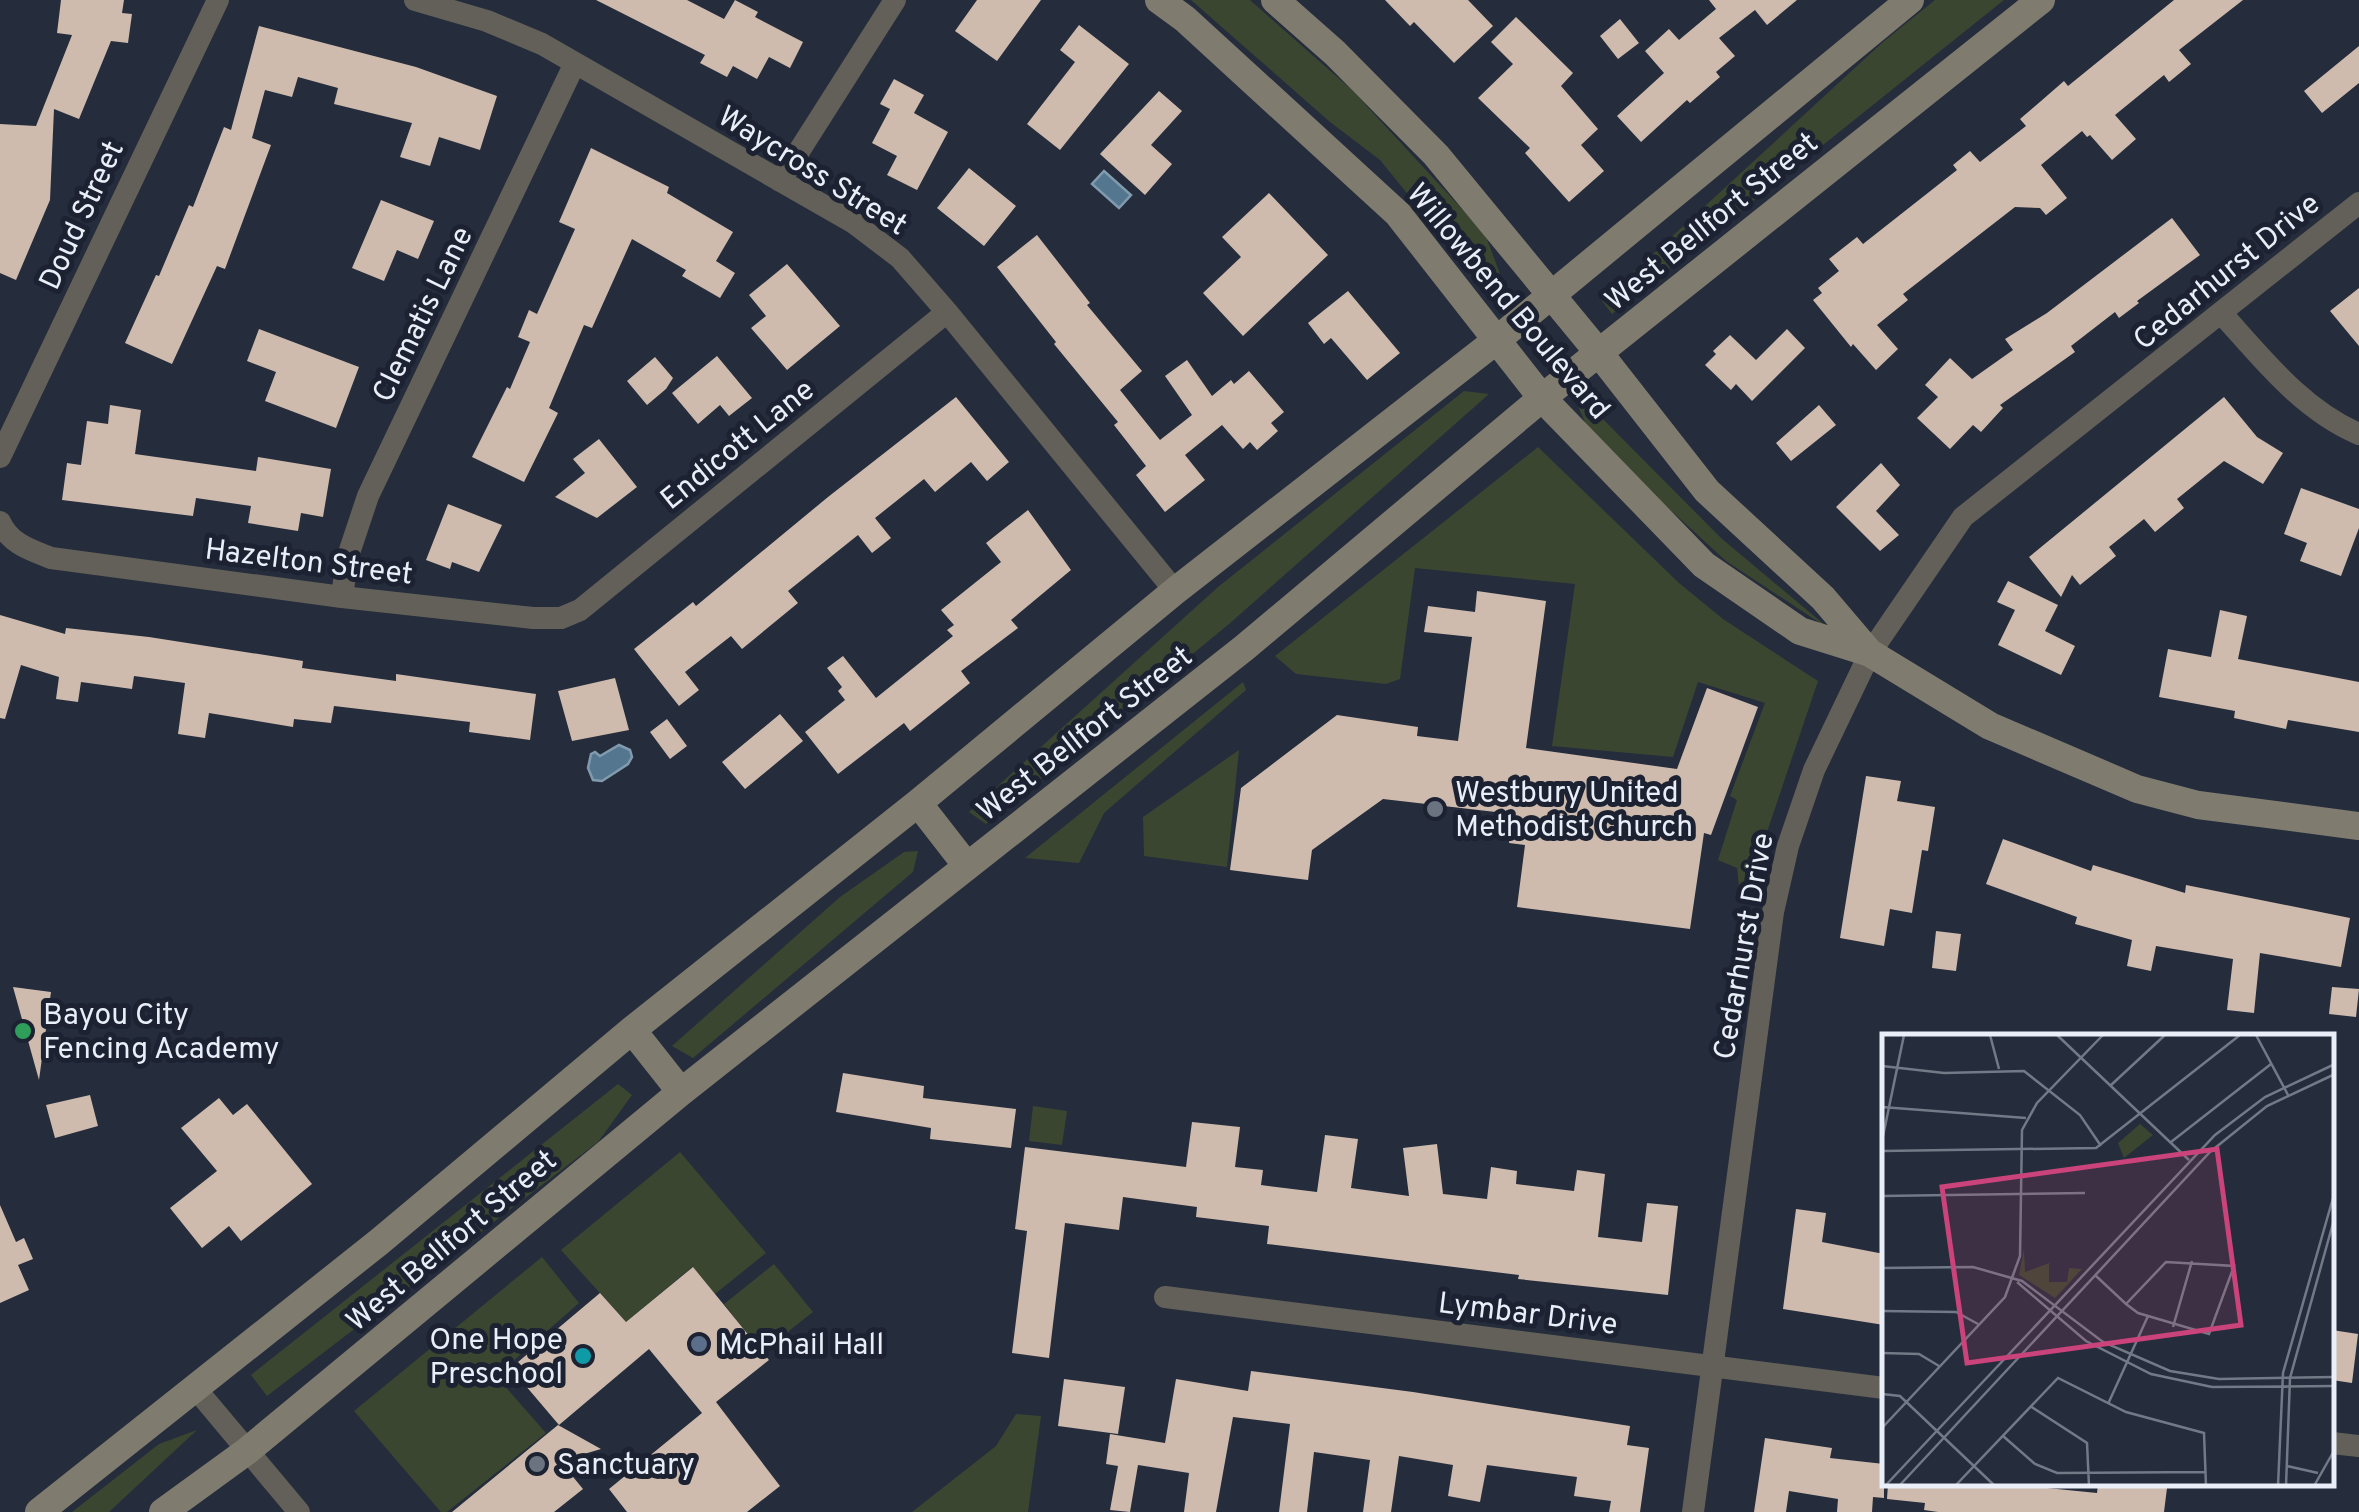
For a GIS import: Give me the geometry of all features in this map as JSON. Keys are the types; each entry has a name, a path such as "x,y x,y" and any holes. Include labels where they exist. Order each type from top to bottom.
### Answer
{"main road":[{"name":"Willowbend Boulevard","path":"1160,0 1398,214 1542,398 1704,565 1800,631 1870,653 1990,726 2137,789 2198,805 2359,826"},
{"name":"Willowbend Boulevard","path":"1275,0 1335,53 1436,155 1707,491 1823,598 1870,653"},
{"name":"West Bellfort Street","path":"39,1512 196,1389 1175,591 1498,339 1910,0"},
{"name":"West Bellfort Street","path":"164,1512 246,1451 681,1092 1244,648 1542,398 2040,0"},
{"path":"918,803 967,866"},
{"path":"632,1030 681,1092"}],"street":[{"name":"Doud Street","path":"0,457 218,0"},
{"name":"Waycross Street","path":"415,0 509,29 575,64 854,224 900,258 1175,591"},
{"path":"780,180 895,0"},
{"name":"Clematis Lane","path":"342,597 347,558 368,496 575,64"},
{"name":"Cedarhurst Drive","path":"1693,1512 1773,912 1788,846 1814,770 1870,653 1964,517 2359,203"},
{"name":"Endicott Lane","path":"561,618 580,610 948,312"},
{"path":"2222,314 2286,383 2317,410 2359,434"},
{"name":"Hazelton Street","path":"0,522 4,531 22,546 51,558 342,597 561,618"},
{"name":"Lymbar Drive","path":"1166,1297 1882,1388"},
{"path":"196,1389 299,1512"},
{"path":"2334,1443 2359,1446"}],"green space":[{"path":"1191,0 1250,0 1352,90 1485,234 1509,298 1467,267 1380,160 1330,122"},
{"path":"1935,0 2004,0 1612,314 1602,301 1883,42"},
{"path":"1464,391 1489,394 1229,624 986,824 969,812 1218,587"},
{"path":"1587,403 1721,538 1832,631 1726,561 1592,438 1577,404"},
{"path":"1538,447 1679,583 1723,619 1818,681 1745,897 1739,888 1737,868 1718,860 1737,800 1730,796 1765,703 1698,682 1673,757 1552,746 1575,584 1415,568 1400,679 1386,684 1296,674 1275,656"},
{"path":"1243,682 1246,690 1104,813 1079,863 1025,858"},
{"path":"1239,750 1227,867 1144,856 1143,817"},
{"path":"918,851 913,872 693,1058 672,1046 840,897 904,852"},
{"path":"618,1084 632,1095 598,1142 267,1396 251,1375"},
{"path":"1033,1106 1067,1111 1062,1145 1029,1141"},
{"path":"680,1152 766,1253 715,1294 692,1267 626,1322 561,1250"},
{"path":"542,1257 579,1303 496,1376 546,1433 447,1512 441,1512 354,1411"},
{"path":"774,1264 813,1312 762,1352 724,1304"},
{"path":"1016,1414 1041,1416 1028,1512 912,1512 996,1446"},
{"path":"197,1430 109,1512 72,1512 159,1444"}],"water":[{"path":"1104,171 1131,195 1119,208 1092,184"},
{"path":"619,745 630,750 628,764 602,781 593,780 588,768 591,754 600,756"}],"building":[{"path":"61,0 124,0 122,13 132,14 128,43 111,41 79,119 54,109 50,200 16,280 0,273 0,124 36,126 72,35 57,33"},
{"path":"596,0 687,0 724,19 735,0 758,12 755,17 803,42 790,68 769,57 757,79 733,66 727,77 700,63 705,55"},
{"path":"977,0 1041,0 997,61 955,31"},
{"path":"1385,0 1468,0 1493,26 1454,63 1414,22 1410,26"},
{"path":"1709,0 1797,0 1767,25 1755,10 1719,38 1735,56 1716,72 1720,77 1690,103 1687,100 1641,142 1617,116 1664,73 1645,51 1669,29 1679,40 1716,9"},
{"path":"2174,0 2243,0 2179,50 2191,64 2169,82 2164,75 2115,115 2136,139 2112,160 2082,131 2041,165 2067,198 2046,215 2040,208 2015,207 1903,294 1908,300 1877,325 1898,349 1876,370 1853,344 1851,347 1813,300 1822,293 1818,288 1839,271 1829,259 1857,237 1863,244 1957,170 1953,165 1970,151 1980,162 2026,126 2020,119 2064,81 2068,86"},
{"path":"1516,17 1573,73 1561,86 1598,129 1581,145 1604,171 1569,202 1525,153 1530,148 1478,98 1513,64 1491,42"},
{"path":"1620,19 1639,43 1618,59 1600,36"},
{"path":"1079,25 1129,64 1060,150 1027,124 1075,62 1060,50"},
{"path":"259,26 416,67 497,96 480,150 439,137 430,166 400,157 412,123 334,104 338,88 298,77 292,97 265,90 252,138 271,145 225,269 217,266 172,364 125,343 189,205 193,207 224,127 231,130"},
{"path":"2359,46 2359,83 2322,113 2304,91"},
{"path":"894,79 924,95 914,113 948,132 917,190 887,175 897,156 872,143 890,109 880,104"},
{"path":"1159,91 1182,111 1151,145 1172,164 1145,195 1100,154"},
{"path":"591,148 669,187 667,193 733,232 716,261 735,273 720,298 682,276 686,270 632,239 592,328 584,325 549,408 558,413 524,482 472,457 507,387 510,389 530,342 518,337 529,310 537,314 575,229 559,222"},
{"path":"969,168 1016,206 984,246 937,208"},
{"path":"1269,193 1328,255 1243,336 1203,293 1241,257 1222,237"},
{"path":"381,200 434,221 418,259 397,250 384,281 352,268"},
{"path":"2172,218 2200,255 2119,318 2115,312 2071,346 2075,352 2000,405 2003,408 1981,432 1973,425 1950,449 1917,418 1938,397 1925,385 1950,358 1972,379 2013,350 2005,339 2047,313"},
{"path":"1037,235 1090,303 1087,305 1142,371 1120,390 1160,440 1192,415 1165,376 1187,360 1212,396 1249,371 1284,412 1271,423 1278,431 1257,450 1250,442 1243,449 1222,425 1185,455 1205,480 1165,512 1136,475 1146,466 1114,425 1118,422 997,267"},
{"path":"787,264 840,326 787,370 751,328 766,316 749,295"},
{"path":"2359,288 2359,346 2330,311"},
{"path":"1348,291 1400,353 1367,380 1331,338 1324,344 1308,323"},
{"path":"259,329 359,367 336,428 265,401 276,372 247,361"},
{"path":"1787,329 1805,348 1752,401 1736,384 1731,390 1705,365 1730,335 1756,360"},
{"path":"717,356 752,398 729,416 720,405 698,424 672,393"},
{"path":"655,357 673,378 647,405 627,381"},
{"path":"956,397 1009,462 987,481 971,462 935,492 924,479 875,518 891,538 872,553 858,535 788,591 798,603 742,649 731,636 685,672 699,690 679,706 634,649 693,602 696,606"},
{"path":"2224,397 2257,437 2283,453 2263,484 2224,461 2177,499 2184,508 2155,532 2144,519 2109,547 2116,556 2080,585 2072,575 2061,597 2029,557"},
{"path":"110,405 141,410 135,454 256,471 258,457 331,469 323,517 301,513 298,531 248,523 251,506 196,498 193,516 62,500 67,463 81,465 87,421 108,424"},
{"path":"1819,405 1836,425 1791,461 1776,443"},
{"path":"599,439 637,487 597,518 555,497 585,473 573,459"},
{"path":"1881,463 1900,485 1876,511 1899,535 1880,551 1836,507"},
{"path":"2301,488 2359,509 2359,528 2341,576 2300,561 2307,543 2284,534"},
{"path":"448,504 502,525 479,572 452,562 450,569 426,560"},
{"path":"1028,510 1071,570 1011,620 1018,628 961,671 970,683 910,731 904,723 838,774 805,732 845,700 838,691 842,687 827,668 843,656 876,698 953,636 947,630 954,625 941,610 1001,562 986,543"},
{"path":"2008,581 2058,605 2045,631 2075,646 2061,675 1998,645 2015,610 1997,602"},
{"path":"1477,591 1546,601 1526,748 1677,769 1707,688 1758,707 1711,835 1704,833 1690,929 1517,907 1525,845 1509,843 1513,814 1383,799 1312,850 1308,880 1230,870 1241,788 1337,715 1418,727 1417,736 1458,741 1472,637 1424,632 1428,606 1475,612"},
{"path":"2220,610 2247,616 2238,659 2359,682 2359,732 2288,720 2286,729 2234,718 2235,711 2159,697 2168,649 2211,657"},
{"path":"0,615 65,634 66,628 149,637 303,661 302,668 396,681 396,674 536,694 530,740 469,732 470,722 334,706 331,723 294,719 293,727 209,713 205,738 178,734 185,683 134,676 132,689 81,682 78,702 56,699 59,677 21,665 5,719 0,718"},
{"path":"615,678 629,730 572,741 558,691"},
{"path":"780,714 803,741 745,789 722,762"},
{"path":"667,719 687,746 670,759 650,732"},
{"path":"1866,776 1901,781 1897,801 1935,807 1928,851 1922,850 1912,913 1890,909 1884,946 1840,938"},
{"path":"2003,839 2091,871 2093,865 2185,893 2186,885 2350,918 2341,967 2260,953 2254,1013 2227,1010 2233,959 2156,946 2151,971 2127,966 2132,940 2075,924 2077,917 1986,884"},
{"path":"1936,931 1961,934 1956,971 1932,968"},
{"path":"13,987 51,992 39,1080"},
{"path":"2332,987 2359,989 2356,1017 2329,1014"},
{"path":"843,1073 924,1086 923,1098 1016,1109 1011,1148 930,1139 931,1128 836,1112"},
{"path":"90,1095 98,1126 55,1138 46,1105"},
{"path":"219,1098 233,1115 247,1104 312,1184 241,1241 229,1226 202,1248 170,1208 217,1171 181,1128"},
{"path":"1192,1122 1240,1127 1235,1167 1263,1170 1261,1185 1317,1192 1325,1135 1358,1139 1351,1188 1409,1196 1403,1148 1437,1144 1443,1194 1487,1199 1491,1167 1517,1171 1516,1184 1574,1191 1577,1170 1605,1174 1598,1237 1642,1242 1647,1203 1678,1206 1668,1295 1518,1279 1519,1275 1267,1244 1269,1226 1196,1217 1197,1207 1123,1197 1119,1230 1065,1223 1049,1358 1012,1353 1027,1231 1015,1229 1025,1147 1186,1167"},
{"path":"0,1205 16,1242 24,1238 33,1259 18,1265 29,1290 0,1303"},
{"path":"1796,1209 1826,1213 1822,1242 1882,1254 1882,1325 1783,1309"},
{"path":"693,1267 769,1360 716,1402 780,1486 747,1512 627,1512 609,1489 702,1413 649,1349 559,1425 514,1372 522,1366 518,1362 600,1293 626,1322"},
{"path":"2334,1330 2358,1334 2352,1383 2334,1380"},
{"path":"1251,1371 1630,1426 1627,1445 1649,1448 1640,1512 1609,1512 1611,1501 1574,1496 1577,1477 1487,1465 1480,1502 1448,1496 1453,1465 1399,1456 1391,1512 1363,1512 1370,1460 1314,1452 1307,1512 1279,1512 1290,1424 1233,1417 1216,1512 1184,1512 1189,1473 1138,1465 1130,1512 1110,1510 1118,1466 1106,1464 1110,1434 1165,1443 1176,1379 1248,1391"},
{"path":"1064,1379 1125,1387 1118,1434 1058,1426"},
{"name":"Sanctuary","path":"558,1425 601,1449 560,1461 583,1489 554,1512 452,1512"},
{"path":"1765,1438 1832,1448 1830,1458 1882,1464 1884,1498 1873,1497 1872,1512 1837,1512 1838,1499 1789,1491 1786,1512 1754,1512"},
{"path":"1888,1487 2038,1487 2097,1493 2098,1487 2167,1488 2164,1512 1938,1512 1924,1510 1925,1503 1887,1499"}],"place":[{"name":"Westbury United Methodist Church","path":"1435,809"},
{"name":"Bayou City Fencing Academy","path":"23,1031"},
{"name":"McPhail Hall","path":"699,1344"},
{"name":"One Hope Preschool","path":"583,1356"},
{"name":"Sanctuary","path":"537,1464"}]}
